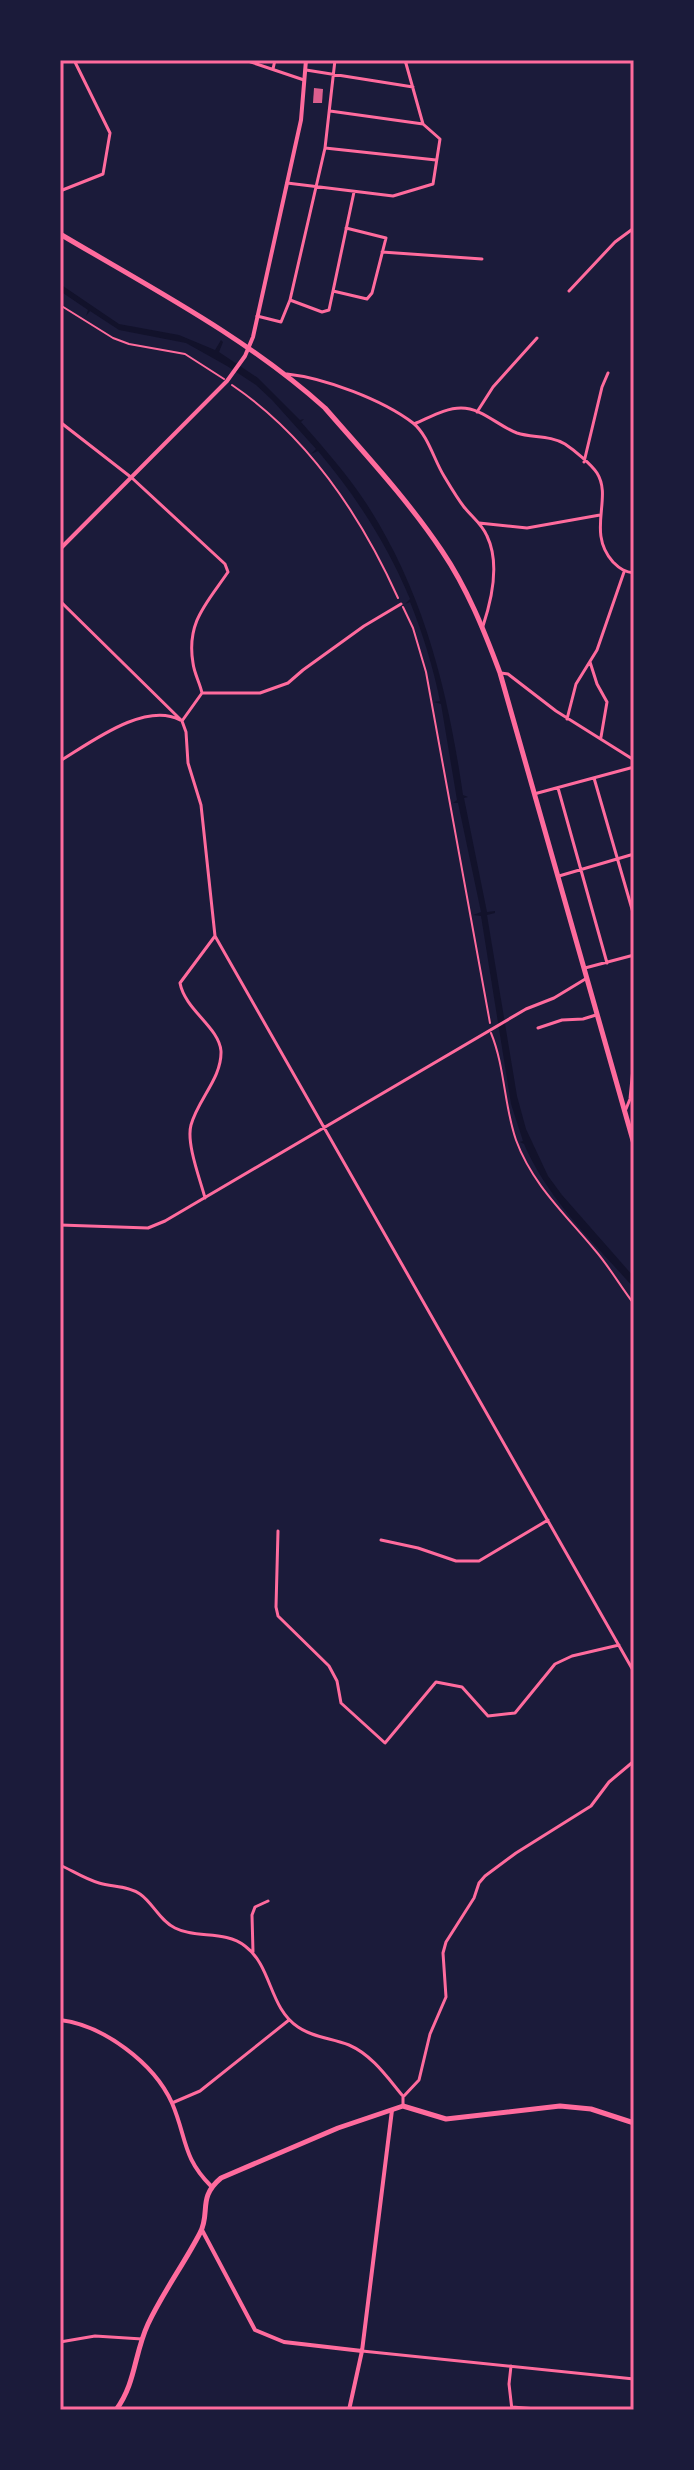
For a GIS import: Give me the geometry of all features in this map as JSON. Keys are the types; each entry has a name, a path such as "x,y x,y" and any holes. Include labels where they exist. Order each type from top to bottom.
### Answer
{"main road":[{"path":"60,234 249,347 325,408 398,493 442,551 483,626 500,673 634,1144"},
{"path":"116,2410 128,2393 148,2323 202,2230 204,2205 211,2186 221,2178 403,2106 446,2119 560,2106 591,2109 634,2123"}],"street":[{"path":"60,191 103,174 110,144 108,126 74,60"},
{"path":"245,60 304,80"},
{"path":"273,69 275,60"},
{"path":"60,549 227,381 245,356 257,316 301,120 306,60"},
{"path":"257,316 281,322 290,300 325,148 335,60"},
{"path":"287,183 402,195 433,184 440,139 423,124 405,61 420,60"},
{"path":"305,70 413,87"},
{"path":"330,111 423,124"},
{"path":"325,148 436,160"},
{"path":"290,300 322,312 329,310 354,192"},
{"path":"333,291 367,299 372,293 386,238 346,228"},
{"path":"569,291 615,242 634,228"},
{"path":"382,252 482,259"},
{"path":"477,412 493,387 537,338"},
{"path":"584,462 608,373"},
{"path":"282,374 300,376 349,391 414,424 464,507 487,534 494,559 491,593 483,626"},
{"path":"414,424 450,409 463,408 520,434 565,444 597,474 600,483 600,539 604,551 624,572 634,573"},
{"path":"60,422 132,478 225,564 228,572 193,626 193,664 202,693"},
{"path":"479,523 527,528 600,515"},
{"path":"567,719 576,684 597,650 624,572"},
{"path":"60,601 182,721 186,732 188,763 201,805 215,936 634,1672"},
{"path":"202,693 260,693 288,683 364,626 401,604"},
{"path":"590,662 607,702 601,738"},
{"path":"500,673 508,674 567,719 634,760"},
{"path":"182,721 202,693"},
{"path":"60,761 96,737 125,724 170,714 182,721"},
{"path":"534,794 634,767"},
{"path":"594,778 634,916"},
{"path":"558,788 607,963"},
{"path":"559,876 634,854"},
{"path":"205,1199 190,1141 190,1125 220,1068 220,1040 190,1005 180,983 215,936"},
{"path":"585,968 634,955"},
{"path":"60,1225 148,1228 205,1199 587,978"},
{"path":"538,1028 562,1020 598,1015"},
{"path":"625,1111 630,1099 634,1058"},
{"path":"381,1540 456,1561 479,1561 548,1520"},
{"path":"278,1531 278,1616 329,1666 337,1681 341,1703 385,1743 436,1682 462,1687 488,1716 515,1713 555,1664 572,1656 619,1645"},
{"path":"403,2097 419,2080 430,2034 446,1997 443,1953 446,1942 474,1898 479,1883 516,1853 591,1806 609,1782 634,1761"},
{"path":"60,1865 97,1883 137,1892 174,1928 243,1943 254,1953"},
{"path":"268,1901 255,1907 252,1915 254,1953 275,1999 289,2020 302,2030 353,2047 371,2059 403,2097 403,2106"},
{"path":"60,2020 83,2025 104,2035 156,2079 172,2103 191,2163 211,2186"},
{"path":"172,2103 200,2091 289,2020"},
{"path":"349,2410 362,2351 392,2108"},
{"path":"202,2230 255,2330 284,2342 634,2379"},
{"path":"60,2342 95,2336 142,2339"},
{"path":"511,2366 509,2384 512,2408 549,2410"}],"path":[{"path":"60,305 113,338 185,354 273,415 330,482 366,534 413,628 426,672 492,1031 515,1136 528,1167 559,1211 595,1250 634,1304"}],"shaded area":[{"path":"60,284 119,324 179,335 215,350 221,340 219,352 258,378 300,420 304,419 301,422 351,482 386,537 404,572 431,643 450,718 463,795 468,797 464,798 487,912 495,911 487,915 517,1096 526,1129 548,1176 634,1277 634,1288 559,1202 520,1142 523,1141 511,1104 481,916 473,915 481,912 458,803 453,803 457,800 441,704 434,702 440,701 427,651 410,602 405,604 410,599 381,540 332,468 318,451 311,454 316,449 256,385 186,343 119,330 90,311 86,316 88,310 60,291"}],"building":[{"path":"314,88 323,89 322,103 313,103"}]}
